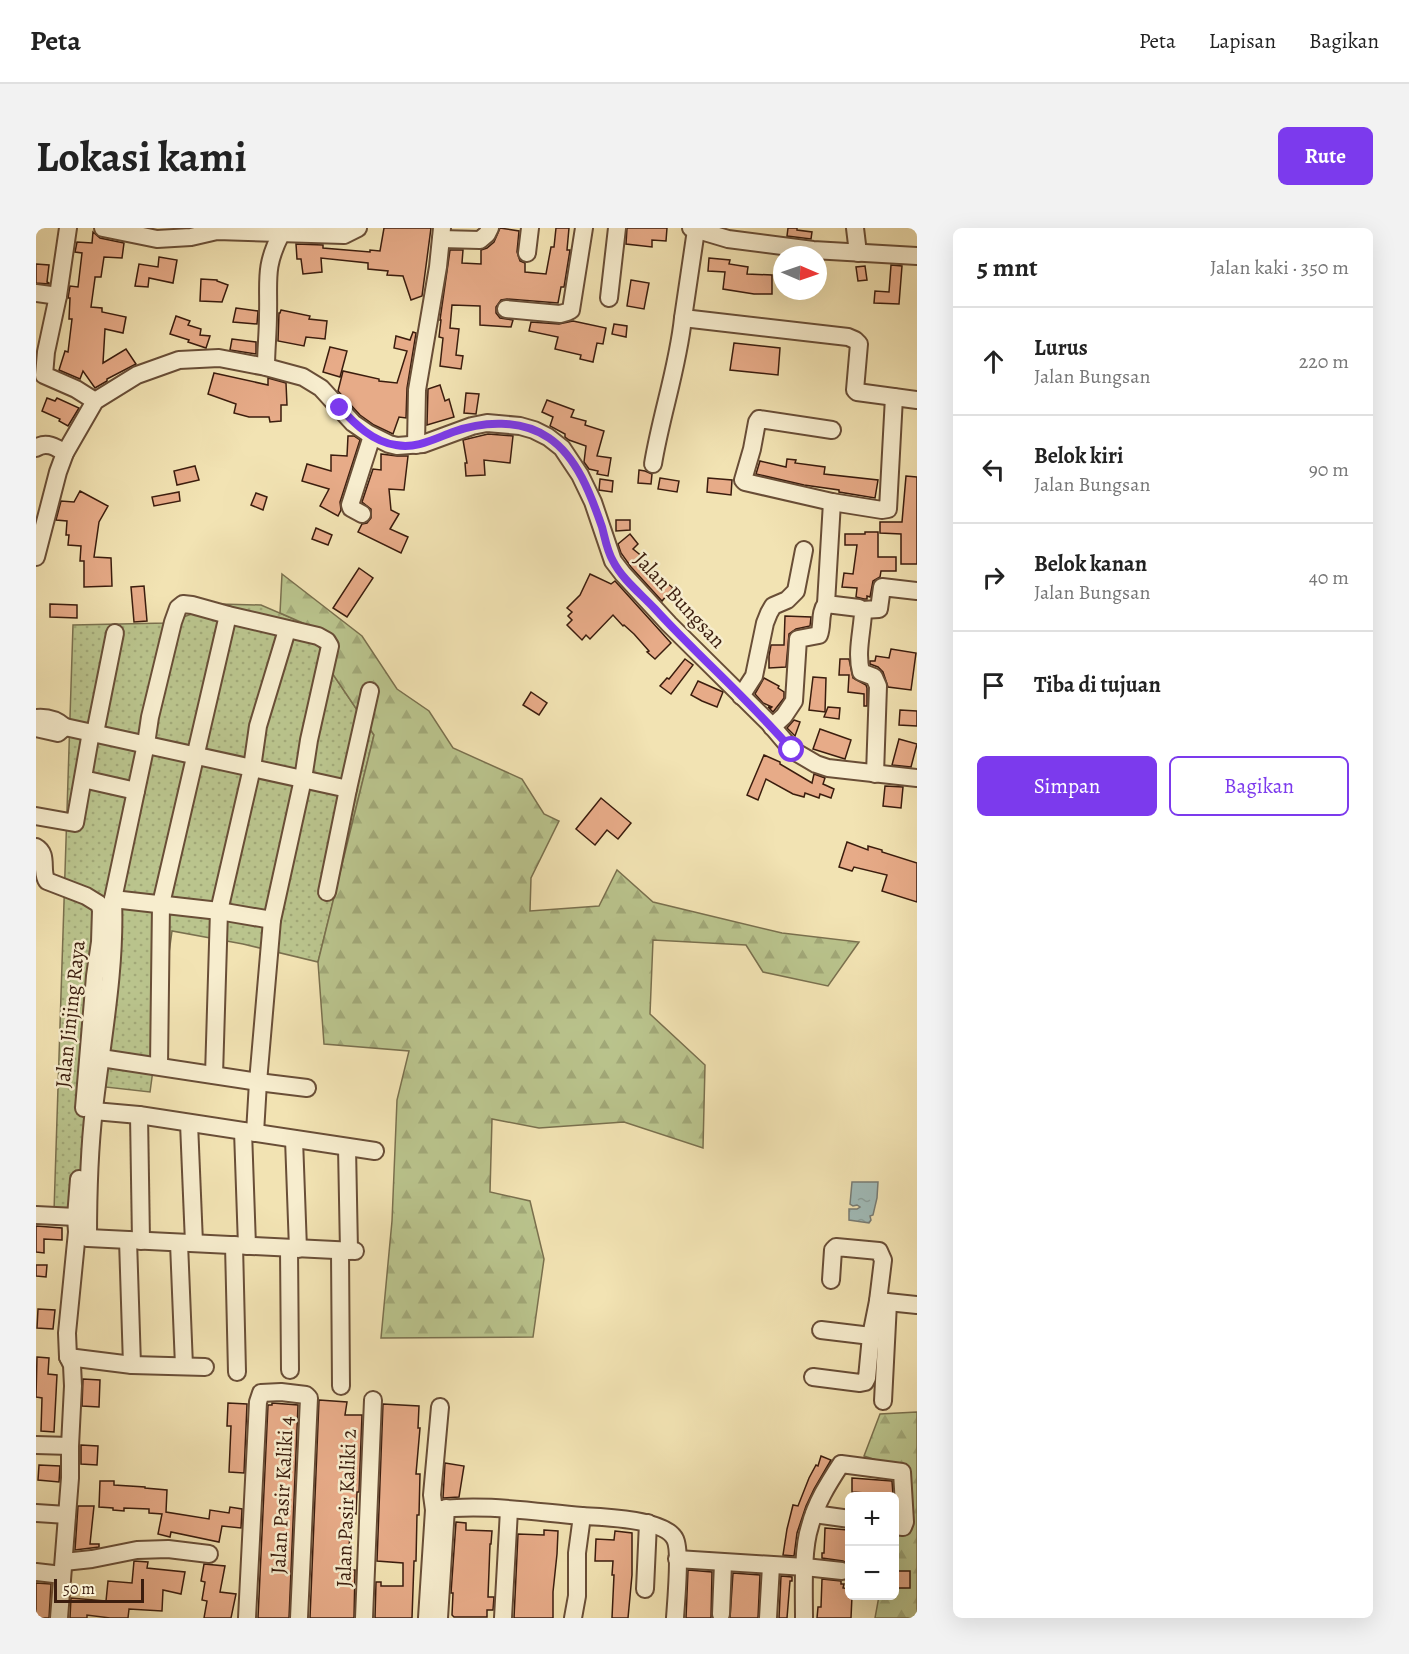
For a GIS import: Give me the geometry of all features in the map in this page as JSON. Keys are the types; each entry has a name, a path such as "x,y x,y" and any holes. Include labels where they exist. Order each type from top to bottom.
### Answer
{"street":[{"path":"38,550 65,453 95,401 76,389 40,375 58,296 68,228"},
{"path":"103,228 157,239 191,237 217,230 344,235 358,228"},
{"path":"416,445 417,390 442,234 480,240 490,228"},
{"path":"527,253 530,228"},
{"path":"506,309 560,314 571,310 584,228"},
{"path":"609,298 617,228"},
{"path":"855,228 858,253"},
{"path":"653,464 680,346 694,229 728,239 813,250 917,256"},
{"path":"266,367 267,276 270,258 281,234"},
{"path":"36,293 58,296"},
{"path":"683,318 855,339 859,344 855,390 857,392 917,399"},
{"name":"Jalan Bungsan","path":"95,401 137,375 179,360 219,358 303,377 321,388 353,423 372,436 397,446 416,445 487,423 520,426 534,430 562,448 580,475 593,502 613,561 623,574 792,750 816,764 840,771 917,778"},
{"path":"832,430 759,419 743,480 832,502 888,509 894,397"},
{"path":"362,514 350,505 372,436"},
{"path":"36,448 40,445 51,445 65,453"},
{"path":"772,727 784,716 794,701 797,642 801,638 819,636 823,608 826,604 832,502"},
{"path":"741,696 754,676 769,613 773,606 787,600 796,591 804,550"},
{"path":"826,604 876,611 879,609 882,587 917,591"},
{"path":"80,1229 88,1197 94,1111 108,1005 113,940 113,899 150,717 177,608 186,604 318,636 327,641 330,646 272,920 258,1082 249,1132 240,1246 237,1372"},
{"path":"862,610 860,668 861,672 874,677 878,686 875,774"},
{"path":"159,1066 161,904 228,615"},
{"path":"214,1075 219,911 252,768 258,726 287,630"},
{"path":"36,816 75,823 82,779 115,633"},
{"path":"327,892 370,691"},
{"path":"36,718 59,721 65,727 348,789"},
{"path":"36,728 58,733 65,727"},
{"path":"82,779 136,791"},
{"name":"Jalan Jinjing Raya","path":"36,847 43,853 44,878 47,881 86,896 99,904 102,910 87,1069 80,1229 67,1333 73,1386 70,1478 59,1618"},
{"path":"113,899 219,911 272,920"},
{"path":"101,1058 307,1088"},
{"path":"94,1111 140,1115 375,1151"},
{"path":"132,1365 134,1240 140,1115"},
{"path":"184,1366 189,1123"},
{"path":"290,1370 294,1139"},
{"path":"341,1386 348,1251 347,1147"},
{"path":"36,1215 80,1229 134,1240 348,1251"},
{"path":"831,1280 833,1250 836,1247 879,1251 882,1255 883,1401"},
{"path":"883,1302 917,1305"},
{"path":"813,1377 865,1382 871,1336 883,1302"},
{"path":"820,1330 871,1336"},
{"path":"68,1357 132,1365 205,1367"},
{"name":"Jalan Pasir Kaliki 4","path":"247,1618 258,1402 261,1393 271,1392 306,1395 309,1398 299,1618"},
{"name":"Jalan Pasir Kaliki 2","path":"364,1618 373,1400"},
{"path":"439,1618 440,1509 432,1495 440,1407"},
{"path":"36,1445 70,1446"},
{"path":"804,1618 809,1528 823,1491 841,1464 899,1471 903,1474 905,1522 903,1527 899,1527"},
{"path":"440,1509 509,1510 582,1516 648,1523 670,1533 674,1536 678,1551 675,1618"},
{"path":"427,1618 440,1509"},
{"path":"503,1618 509,1510"},
{"path":"36,1513 67,1515"},
{"path":"814,1514 845,1518"},
{"path":"573,1618 577,1596 582,1516"},
{"path":"645,1589 648,1523"},
{"path":"36,1572 63,1568 92,1559 137,1550 168,1549 209,1554"},
{"path":"677,1559 842,1571"},
{"path":"721,1614 723,1563"},
{"path":"768,1618 771,1566"}],"green space":[{"path":"282,574 362,636 397,689 429,711 453,748 522,779 544,814 559,821 531,878 530,911 599,906 617,870 653,902 782,933 859,942 828,986 763,972 746,945 653,940 650,1014 705,1065 703,1148 624,1122 539,1128 492,1119 490,1192 530,1201 544,1259 533,1337 381,1338 392,1221 397,1100 409,1051 324,1044 318,962 374,735 328,667 310,626 280,613"},
{"path":"219,604 261,605 310,626 328,667 374,735 318,962 243,944 172,931 150,1092 97,1086 89,1217 54,1211 73,625 167,623"},
{"path":"917,1412 917,1618 875,1618 878,1600 899,1600 899,1512 907,1470 864,1456 880,1414"}],"water":[{"path":"852,1182 878,1182 877,1198 869,1223 849,1220 849,1209 860,1207 850,1204"}],"building":[{"path":"384,228 431,228 422,296 411,300 403,276 387,275 388,271 368,269 368,263 321,258 322,272 303,274 301,259 297,259 296,244 323,245 323,248 370,252 370,250 380,251"},
{"path":"500,228 519,231 517,252 520,261 525,263 525,272 546,274 551,247 554,247 556,228 569,228 567,250 570,250 564,287 561,287 558,303 501,300 496,307 496,313 500,318 513,320 511,327 480,325 480,306 452,305 450,328 459,329 456,355 463,356 461,369 440,366 443,338 439,337 440,320 450,250 463,250 462,263 481,264 481,250 494,242"},
{"path":"627,228 667,228 666,241 652,240 652,247 626,244"},
{"path":"788,228 812,232 811,239 787,236"},
{"path":"93,232 100,238 124,243 122,258 104,257 101,277 95,277 91,307 102,308 102,312 126,317 123,333 105,329 103,363 126,349 136,364 95,388 83,371 80,379 59,370 65,351 68,352 72,319 69,319 70,286 78,287 82,253 75,252 77,242 92,243"},
{"path":"159,257 177,260 173,283 149,278 148,287 135,286 139,264 158,267"},
{"path":"709,258 730,260 729,264 748,267 747,274 772,275 772,294 754,294 723,289 725,272 708,271"},
{"path":"36,264 49,265 47,282 49,284 36,283"},
{"path":"891,265 902,266 899,304 874,303 875,291 889,292"},
{"path":"865,266 867,280 858,281 856,267"},
{"path":"201,279 217,280 228,285 222,302 200,301"},
{"path":"631,280 649,283 644,309 627,306"},
{"path":"236,308 258,311 257,324 233,322"},
{"path":"281,310 310,316 309,319 327,321 325,339 306,337 304,346 278,341"},
{"path":"176,316 190,321 188,325 201,329 200,335 210,336 206,348 170,334"},
{"path":"573,321 606,328 603,344 597,343 593,362 580,359 581,355 555,349 558,337 529,331 531,322 559,324"},
{"path":"614,324 627,326 626,337 612,334"},
{"path":"413,332 416,333 407,388 406,418 399,417 393,434 360,415 338,391 343,371 379,379 379,381 397,383 407,351 394,348 396,336 410,340"},
{"path":"232,339 256,342 256,354 230,350"},
{"path":"734,343 780,348 778,375 730,370"},
{"path":"330,347 347,351 340,377 323,372"},
{"path":"214,373 268,385 268,378 286,383 287,405 281,405 281,421 270,422 269,417 249,417 234,413 236,404 208,394"},
{"path":"440,385 445,401 449,399 454,417 427,425 428,389"},
{"path":"466,393 479,394 476,414 464,413"},
{"path":"47,398 55,401 57,398 79,408 68,426 59,421 60,419 42,411"},
{"path":"547,400 574,410 571,417 586,421 585,425 604,431 597,456 611,458 608,476 597,474 598,471 589,469 584,462 586,446 569,440 565,434 550,426 553,417 542,412"},
{"path":"488,434 513,436 510,463 484,460 485,475 466,476 465,463 467,463 463,440"},
{"path":"348,436 354,436 360,440 340,502 341,510 338,516 320,506 329,489 302,481 307,464 331,471 331,455 347,456"},
{"path":"381,454 408,456 404,490 389,489 391,510 399,514 390,529 408,537 401,553 358,532 362,524 367,523 371,518 371,509 362,502 373,469 381,470"},
{"path":"787,459 796,460 795,463 825,467 824,474 878,480 875,498 756,474 760,461 786,467"},
{"path":"195,466 199,480 177,485 174,471"},
{"path":"639,470 652,474 651,484 638,483"},
{"path":"906,476 917,477 917,564 901,564 901,534 880,533 880,522 902,522"},
{"path":"660,478 679,481 677,492 658,489"},
{"path":"708,478 732,480 731,495 707,492"},
{"path":"600,479 613,481 612,492 599,490"},
{"path":"80,491 108,506 99,522 94,557 111,558 112,586 84,587 84,561 80,561 81,546 68,545 67,521 56,520 61,501 74,502"},
{"path":"179,492 180,501 154,506 152,497"},
{"path":"256,493 267,497 263,510 251,505"},
{"path":"616,520 630,520 630,530 616,531"},
{"path":"316,528 332,535 328,545 312,539"},
{"path":"865,532 878,532 878,557 896,557 896,571 881,571 880,577 873,581 870,597 867,596 867,599 856,597 857,588 842,587 844,573 853,574 857,545 845,545 845,534 865,534"},
{"path":"630,534 638,544 633,549 644,558 642,561 654,575 655,573 673,588 662,601 621,553 618,544"},
{"path":"359,568 373,578 347,617 333,608"},
{"path":"590,574 611,584 615,581 671,643 655,659 634,634 613,615 590,639 586,635 582,640 567,625 572,620 568,616 572,612 567,608 580,595"},
{"path":"144,586 147,621 134,622 131,587"},
{"path":"50,604 77,605 77,618 50,617"},
{"path":"785,616 811,617 810,626 796,629 789,634 786,667 769,668 771,645 784,645"},
{"path":"891,649 916,653 911,690 888,687 883,672 870,664 870,661 875,661 876,656 889,658"},
{"path":"685,659 693,665 671,694 660,686 667,678 669,679"},
{"path":"840,659 849,659 853,678 866,685 867,706 864,706 864,694 848,692 849,675 839,675"},
{"path":"813,677 826,678 825,712 809,710"},
{"path":"764,678 779,686 778,688 784,692 784,698 773,712 768,707 772,707 763,703 755,694"},
{"path":"698,681 723,692 717,707 691,695"},
{"path":"531,692 547,703 539,715 523,705"},
{"path":"828,707 840,708 839,719 824,717"},
{"path":"900,710 917,711 917,726 899,725"},
{"path":"794,720 800,722 795,736 787,728"},
{"path":"820,729 851,740 845,759 813,749"},
{"path":"899,739 917,744 911,767 892,765"},
{"path":"764,755 780,762 812,783 814,774 825,778 823,784 834,789 831,798 820,794 819,798 805,793 804,797 793,794 766,779 758,800 747,795"},
{"path":"885,786 903,787 901,808 883,806"},
{"path":"601,798 631,823 618,839 607,830 595,845 576,829"},
{"path":"847,842 868,850 868,846 882,850 882,852 917,863 917,902 882,891 887,875 854,867 852,871 839,867"},
{"path":"36,1226 62,1228 62,1240 44,1239 44,1253 36,1252"},
{"path":"36,1265 47,1265 46,1277 36,1276"},
{"path":"38,1309 55,1310 53,1329 37,1328"},
{"path":"37,1357 49,1358 48,1374 57,1375 54,1432 41,1431 42,1398 36,1397"},
{"path":"83,1379 100,1380 99,1407 82,1406"},
{"path":"319,1400 347,1402 345,1415 362,1415 359,1492 357,1492 356,1514 352,1513 347,1570 355,1570 354,1618 310,1618"},
{"path":"228,1403 247,1404 244,1473 229,1472 231,1426 227,1426"},
{"path":"272,1403 298,1405 289,1618 258,1618 268,1405"},
{"path":"383,1404 419,1406 418,1428 420,1428 416,1474 420,1474 419,1515 417,1515 412,1618 375,1618 376,1582 381,1582 381,1586 403,1586 403,1563 377,1561"},
{"path":"81,1445 98,1446 97,1465 81,1464"},
{"path":"821,1456 831,1460 806,1506 797,1533 794,1556 783,1555 793,1505 798,1506"},
{"path":"445,1463 464,1466 459,1497 443,1498"},
{"path":"39,1465 60,1466 59,1482 38,1480"},
{"path":"852,1478 892,1481 893,1492 852,1492"},
{"path":"100,1481 114,1481 114,1485 167,1490 166,1512 209,1519 210,1510 229,1513 230,1507 242,1509 241,1528 222,1526 219,1542 171,1532 170,1537 158,1534 162,1514 149,1513 149,1509 124,1508 124,1511 99,1507"},
{"path":"78,1506 94,1506 90,1544 99,1544 99,1547 75,1550"},
{"path":"456,1522 466,1523 466,1530 492,1531 488,1597 494,1597 493,1610 487,1610 487,1617 454,1617 452,1615 453,1593 451,1593"},
{"path":"825,1528 845,1530 845,1562 822,1558 822,1553 824,1553"},
{"path":"544,1530 558,1531 553,1618 514,1618 518,1534 544,1535"},
{"path":"615,1531 632,1533 632,1575 628,1618 612,1618 613,1561 595,1561 596,1539 614,1540"},
{"path":"134,1561 148,1562 147,1568 185,1572 181,1594 163,1590 162,1611 129,1609 128,1618 87,1615 87,1618 70,1618 71,1598 106,1601 108,1581 132,1583"},
{"path":"204,1564 225,1566 220,1592 236,1594 231,1618 204,1618 207,1601 202,1600 205,1582 201,1581"},
{"path":"688,1570 712,1572 711,1618 686,1618"},
{"path":"899,1571 910,1571 910,1588 899,1588"},
{"path":"733,1573 760,1575 758,1618 730,1618"},
{"path":"781,1576 792,1577 787,1618 779,1618"},
{"path":"822,1579 841,1581 845,1588 845,1600 852,1600 851,1618 817,1618 818,1607 821,1607"},
{"path":"36,1583 51,1584 49,1618 36,1618"}],"route":[{"path":"340,408 353,423 369,434 397,446 423,444 455,431 487,423 520,426 548,437 562,448 580,475 593,502 613,561 623,574 709,665 770,724 792,750"}]}
